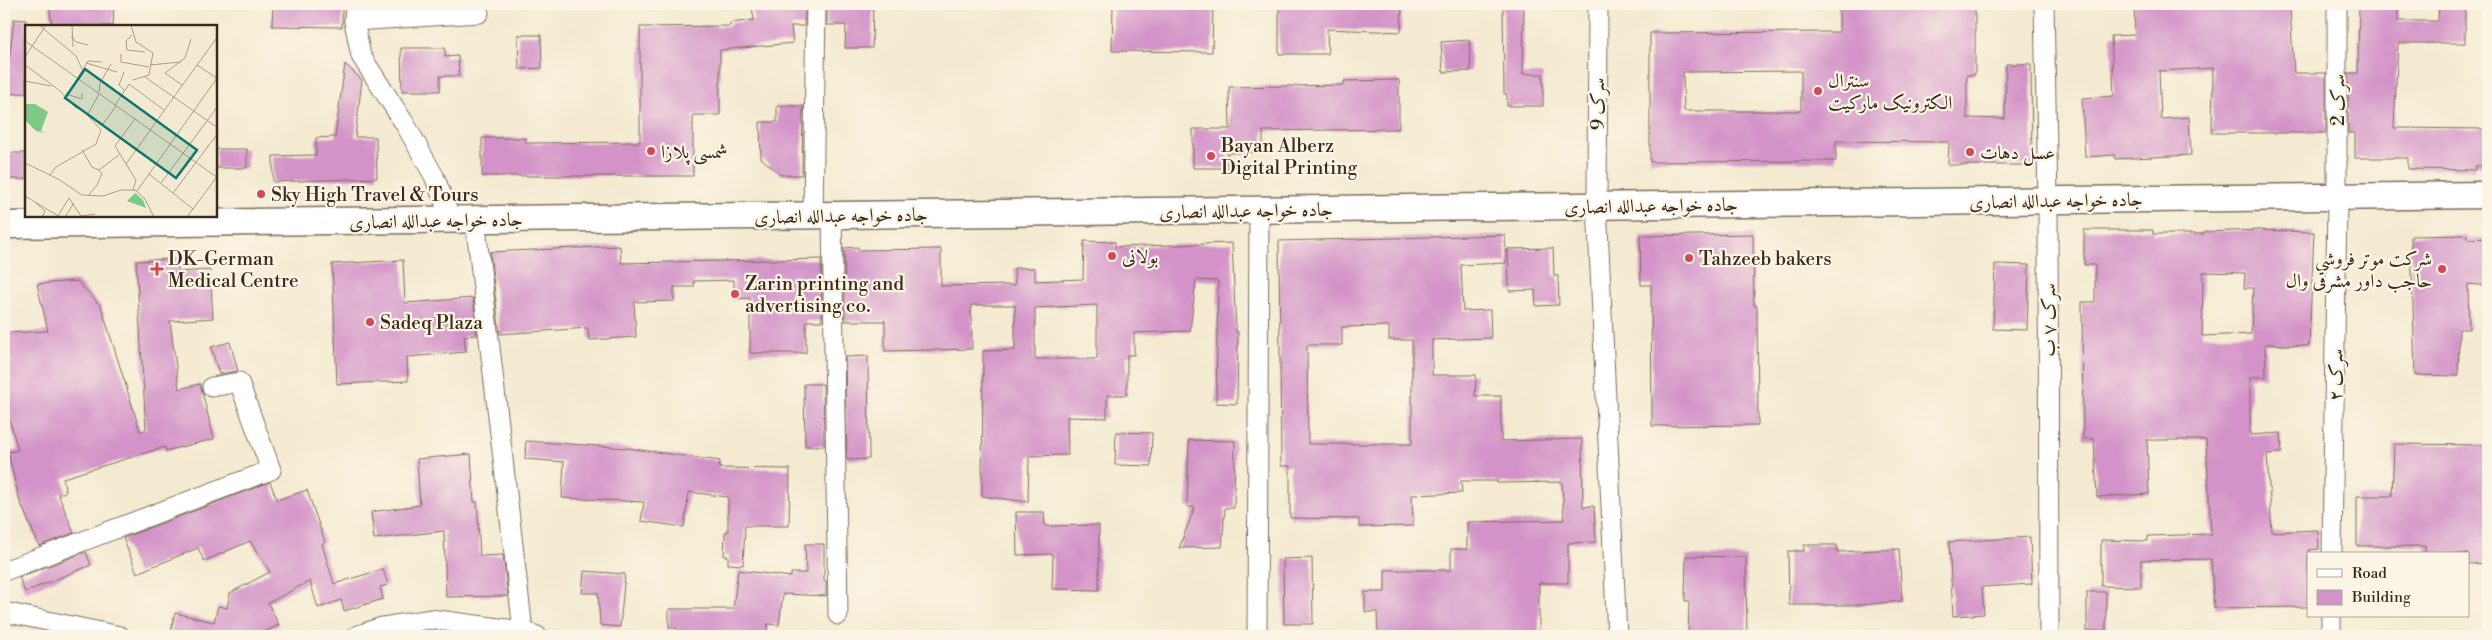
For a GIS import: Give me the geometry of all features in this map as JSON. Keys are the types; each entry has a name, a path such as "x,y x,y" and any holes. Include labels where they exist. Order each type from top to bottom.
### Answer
{"main road":[{"name":"جاده خواجه عبدالله انصاری","path":"4,225 2488,195"}],"street":[{"path":"816,4 822,215 838,615"},
{"name":"سرک 9","path":"1598,4 1597,205 1617,636"},
{"name":"سرک ۷ ب","path":"2044,4 2048,200 2049,636"},
{"name":"سرک 2","path":"2337,4 2337,196"},
{"path":"356,636 382,626 430,620 530,634 463,220 361,56 355,12 480,14"},
{"name":"سرک ۲","path":"2332,552 2337,196"},
{"path":"1257,636 1259,210"},
{"path":"4,571 271,470 239,382 212,387"},
{"path":"7,608 120,636"},
{"path":"2331,618 2331,636"}],"building":[{"path":"49,4 114,4 113,25 52,25"},
{"path":"273,4 342,4 342,27 272,26"},
{"path":"805,4 804,26 791,26 793,43 720,50 720,115 693,115 693,176 482,176 482,138 526,138 526,143 640,142 640,27 730,26 730,23 754,20 752,7"},
{"path":"827,4 873,4 872,48 845,48 846,25 827,25"},
{"path":"1113,4 1213,4 1212,52 1112,51"},
{"path":"1279,4 1402,4 1401,32 1327,29 1328,54 1279,54"},
{"path":"1503,4 1524,4 1523,74 1543,74 1543,106 1507,106 1507,94 1504,94"},
{"path":"1839,4 1935,4 1935,8 1975,8 1975,75 1967,75 1967,118 2005,119 2006,64 2031,64 2032,165 1948,165 1949,142 1836,141 1836,161 1650,162 1650,33 1839,32","holes":["1801,71 1801,111 1684,111 1683,72"]},
{"path":"2134,4 2278,4 2278,9 2290,8 2294,73 2326,73 2326,133 2212,133 2213,68 2159,71 2161,119 2189,117 2191,155 2115,159 2115,155 2085,157 2082,98 2114,96 2111,36 2135,35"},
{"path":"2359,4 2398,4 2398,21 2438,21 2439,4 2465,4 2465,43 2398,43 2394,128 2488,129 2488,166 2475,166 2475,170 2408,169 2408,158 2355,158 2355,133 2348,133 2348,73 2358,73"},
{"path":"14,19 26,20 25,93 5,94"},
{"path":"518,35 541,35 542,68 519,69"},
{"path":"1469,40 1471,71 1443,72 1441,42"},
{"path":"401,48 445,48 445,57 458,56 459,76 440,76 440,91 402,91"},
{"path":"345,64 362,80 355,137 376,137 377,178 273,182 273,156 316,155 316,138 335,137"},
{"path":"1399,80 1399,129 1263,131 1263,152 1227,153 1227,168 1193,168 1193,129 1230,129 1229,87 1344,85 1344,81"},
{"path":"777,106 803,106 802,175 781,175 761,158 760,122 777,122"},
{"path":"218,149 247,149 247,168 218,168"},
{"path":"4,153 25,153 25,179 4,179"},
{"path":"2084,230 2153,230 2153,234 2204,234 2204,232 2258,230 2314,232 2309,346 2265,344 2266,377 2250,377 2250,435 2281,433 2282,453 2267,454 2272,532 2318,530 2319,549 2308,550 2307,552 2307,607 2214,608 2211,559 2141,560 2141,587 2101,586 2101,540 2148,541 2148,536 2211,534 2206,440 2147,440 2149,494 2097,497 2094,439 2083,439 2082,302 2095,302 2095,265 2084,265","holes":["2203,272 2245,273 2244,288 2253,288 2251,334 2202,336"]},
{"path":"1753,234 1754,306 1757,306 1758,425 1652,426 1651,285 1641,285 1640,236"},
{"path":"1505,235 1506,263 1461,265 1463,311 1490,310 1491,338 1432,340 1432,375 1476,375 1475,396 1501,396 1501,441 1582,439 1583,507 1594,506 1596,542 1568,543 1568,583 1539,583 1539,636 1378,636 1377,612 1365,612 1365,592 1385,592 1385,570 1451,570 1451,549 1467,549 1467,522 1564,520 1562,482 1497,483 1497,481 1461,481 1462,493 1412,495 1413,526 1359,527 1359,519 1290,518 1290,466 1281,466 1279,241","holes":["1389,326 1389,340 1412,340 1412,444 1308,444 1307,345 1342,345 1342,327"]},
{"path":"2467,235 2468,239 2488,238 2488,286 2468,284 2469,329 2459,329 2458,376 2415,375 2411,236"},
{"path":"1084,241 1115,242 1115,247 1232,243 1236,332 1238,332 1237,404 1216,403 1218,281 1196,280 1190,331 1134,333 1134,355 1127,355 1127,395 1107,395 1107,418 1067,417 1068,455 1029,456 1028,502 982,496 983,351 1015,350 1015,305 971,305 972,349 885,351 885,321 845,321 844,248 858,247 858,250 941,249 941,286 1015,285 1014,268 1035,268 1035,281 1083,279","holes":["1097,305 1097,359 1035,359 1035,308"]},
{"path":"620,246 621,263 821,259 822,321 806,321 806,353 750,353 750,298 734,299 734,280 694,281 694,287 674,287 674,301 634,302 636,337 589,340 588,328 500,334 490,252"},
{"path":"1553,248 1554,276 1558,276 1559,305 1536,306 1535,290 1509,291 1508,249"},
{"path":"177,259 178,272 210,270 213,318 170,321 179,389 200,384 214,439 165,451 165,447 63,478 66,492 58,494 74,533 39,546 19,499 8,452 18,450 6,408 9,407 6,333 48,331 37,284 77,281 101,306 140,431 146,430 136,261"},
{"name":"Sadeq Plaza","path":"403,260 405,303 473,298 477,335 464,336 466,352 407,357 408,381 337,384 332,264"},
{"path":"1995,264 2029,265 2027,330 1993,329"},
{"path":"230,342 238,371 219,374 211,347"},
{"path":"868,356 869,459 847,460 845,357"},
{"path":"804,384 823,384 824,446 805,446"},
{"path":"1116,432 1152,433 1151,466 1115,465"},
{"path":"1189,440 1235,441 1234,508 1225,508 1222,547 1179,548 1195,507 1187,507"},
{"path":"526,441 627,448 720,461 719,468 790,469 789,526 745,526 743,565 728,564 728,556 724,556 725,532 728,532 728,497 689,492 684,527 641,521 644,502 562,498 564,462 525,459"},
{"path":"2394,444 2488,445 2488,563 2470,564 2470,552 2425,552 2425,546 2357,546 2357,496 2392,496"},
{"path":"471,454 474,502 477,502 480,556 503,555 508,596 446,597 444,531 374,539 371,512 420,505 417,459"},
{"path":"270,482 277,500 307,490 325,542 322,544 334,584 383,569 388,585 380,587 383,599 344,611 341,600 318,608 310,581 268,603 279,625 255,636 170,636 175,613 214,622 218,606 227,608 230,593 270,572 250,541 204,561 198,548 137,573 123,538"},
{"path":"1016,512 1044,512 1045,526 1099,525 1099,590 1052,589 1053,554 1017,555"},
{"path":"2030,537 2032,584 1982,587 1984,614 1953,616 1949,542"},
{"path":"805,544 824,544 826,596 783,594 779,625 768,624 766,636 677,636 677,628 669,628 669,609 733,609 738,570 791,577 791,573 806,573"},
{"path":"1804,545 1837,545 1837,552 1899,549 1902,601 1861,605 1789,605 1788,551 1804,551"},
{"path":"86,552 91,565 25,592 19,577"},
{"path":"1686,556 1746,557 1747,636 1688,636 1689,601 1685,601"},
{"path":"1312,558 1313,624 1284,624 1283,559"},
{"path":"584,571 625,574 620,627 600,625 598,593 582,593"},
{"path":"2087,592 2106,592 2106,631 2087,631"}],"place":[{"name":"سنترال الکترونیک مارکیت","path":"1818,91"},
{"name":"شمسی پلازا","path":"651,151"},
{"name":"عسل دهات","path":"1970,152"},
{"name":"Bayan Alberz Digital Printing","path":"1211,156"},
{"name":"Sky High Travel & Tours","path":"261,194"},
{"name":"بولانی","path":"1112,256"},
{"name":"Tahzeeb bakers","path":"1689,258"},
{"name":"DK-German Medical Centre","path":"157,269"},
{"name":"شرکت موتر فروشی حاجب داور مشرقی وال","path":"2442,269"},
{"name":"Zarin printing and advertising co.","path":"735,294"},
{"name":"Sadeq Plaza","path":"370,322"}]}
